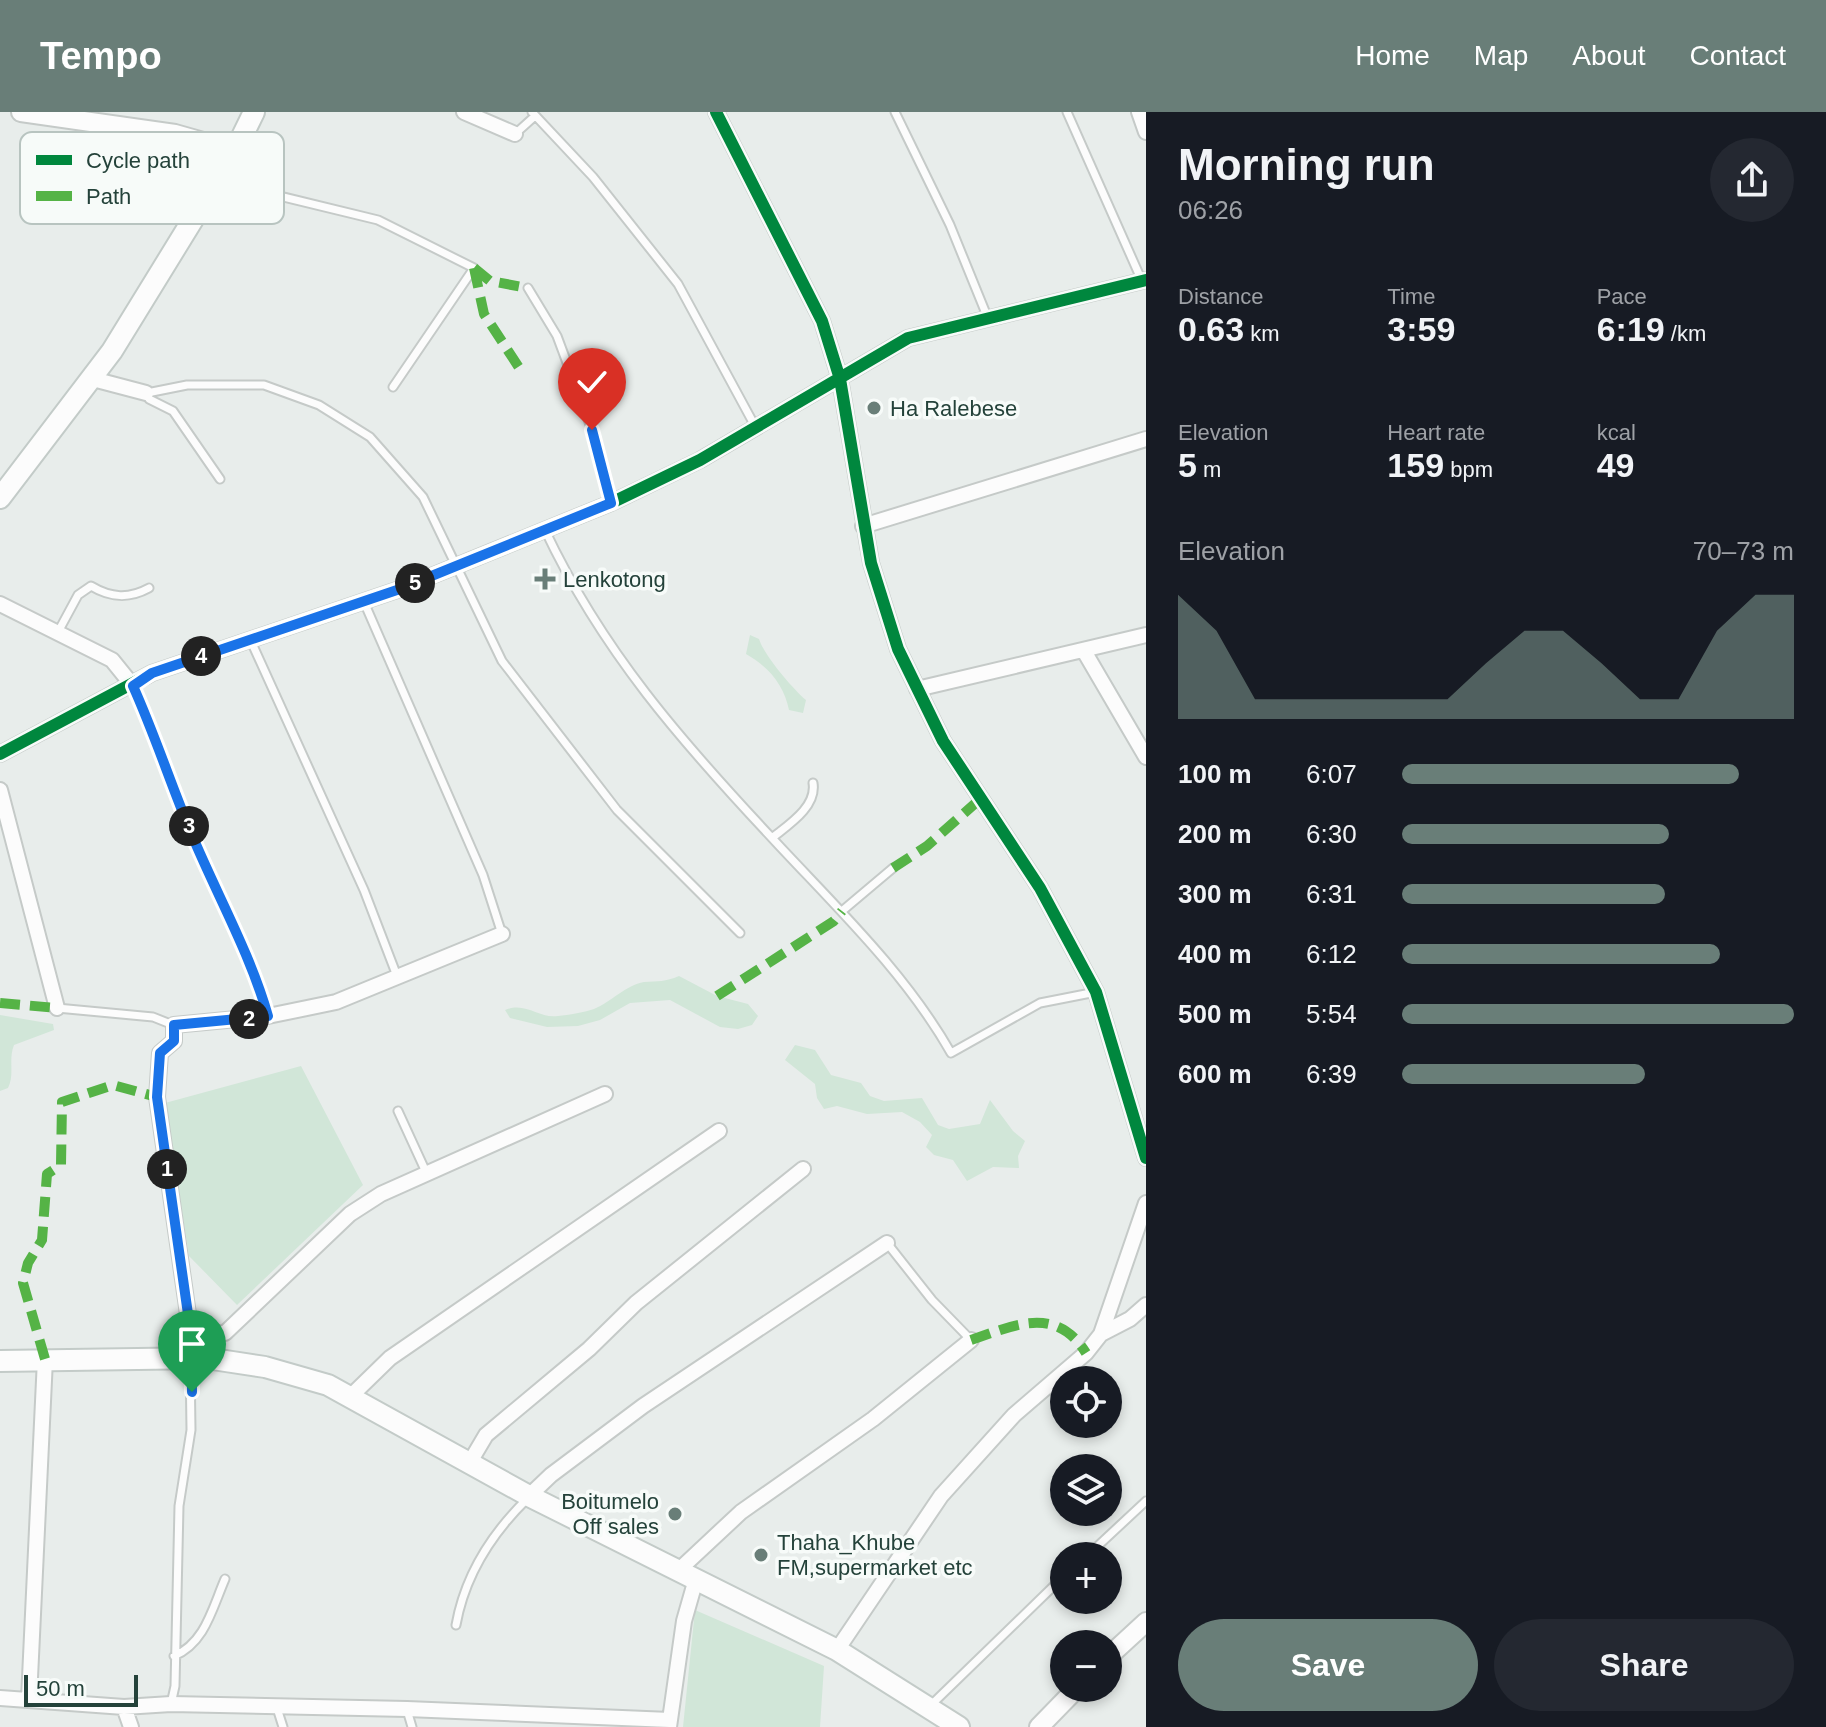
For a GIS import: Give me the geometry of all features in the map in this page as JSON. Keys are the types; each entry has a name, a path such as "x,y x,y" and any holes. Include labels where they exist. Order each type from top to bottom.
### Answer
{"main road":[{"path":"244,132 254,112"},
{"path":"0,498 112,351 190,224"},
{"path":"0,1361 190,1357 265,1367 352,1395 529,1496 837,1650 959,1727"}],"street":[{"path":"21,112 161,132"},
{"path":"464,112 515,134"},
{"path":"716,112 822,321 840,379 863,526 882,603 917,689 943,741 979,800 1040,888 1096,992 1146,1158"},
{"path":"1141,113 1146,132"},
{"path":"0,754 133,686 152,673 364,602 611,503 756,428 908,338 987,316 1144,280"},
{"path":"89,378 146,393"},
{"path":"863,526 1146,439"},
{"path":"0,604 112,660 133,686"},
{"path":"917,689 1146,635"},
{"path":"1084,651 1146,757"},
{"path":"0,790 57,1008"},
{"path":"190,1357 191,1335 157,1097 160,1053 174,1041 174,1025 268,1016 336,1002 502,934"},
{"path":"191,1335 225,1333 350,1214 426,1172 605,1094"},
{"path":"352,1395 390,1358 719,1131"},
{"path":"470,1462 486,1435 589,1349 636,1303 803,1169"},
{"path":"837,1650 941,1496 1014,1415 1086,1353 1101,1334 1146,1203"},
{"path":"529,1496 551,1475 643,1406 887,1243"},
{"path":"1101,1334 1130,1319 1146,1305"},
{"path":"0,1698 124,1707 171,1704 407,1709 670,1724 688,1574 741,1512 873,1419 971,1340"},
{"path":"29,1699 45,1359"},
{"path":"1122,1644 1146,1622"},
{"path":"1039,1727 1063,1702"},
{"path":"124,1707 131,1727"}],"lane":[{"path":"895,112 950,225 987,316"},
{"path":"1067,112 1144,280"},
{"path":"515,134 534,114 593,177 678,284 756,428"},
{"path":"284,199 301,203 322,203 378,220 474,268 393,387"},
{"path":"528,288 557,336 592,430 611,503"},
{"path":"220,479 173,411 149,399 146,393 187,385 264,385 298,396 347,420 395,461 423,497 502,661 617,810 740,933"},
{"path":"545,530 568,580 662,718 842,911 919,1006 951,1053 1040,1003 1096,992"},
{"path":"58,632 78,595 91,586 118,596 134,596 149,588"},
{"path":"364,602 483,875 502,934"},
{"path":"250,639 364,890 398,978"},
{"path":"133,686 163,752 191,831 260,988 268,1016"},
{"path":"772,838 808,805 815,793 813,783"},
{"path":"842,911 893,868"},
{"path":"57,1008 153,1017 174,1025"},
{"path":"398,1111 426,1172"},
{"path":"887,1243 971,1340"},
{"path":"171,1704 179,1506 191,1430 190,1357"},
{"path":"456,1625 460,1600 475,1565 506,1519 529,1496"},
{"path":"1102,1542 1146,1501"},
{"path":"174,1656 192,1648 225,1579"},
{"path":"929,1707 1050,1590"},
{"path":"277,1708 283,1727"},
{"path":"407,1709 412,1727"}],"green space":[{"path":"750,635 759,639 779,671 806,700 803,713 789,710 774,678 746,654"},
{"path":"679,976 717,996 748,1004 758,1016 752,1025 738,1029 720,1027 670,1000 630,1003 600,1020 578,1026 547,1027 510,1018 505,1010 519,1008 551,1016 577,1013 600,1006 637,984"},
{"path":"0,1015 53,1024 54,1030 14,1045 10,1083 8,1088 0,1091"},
{"path":"795,1045 815,1050 831,1075 861,1083 870,1096 884,1101 922,1098 938,1125 949,1129 980,1124 990,1100 1013,1131 1025,1141 1018,1156 1019,1168 993,1167 967,1181 953,1160 934,1155 926,1147 932,1135 920,1122 902,1112 867,1114 837,1106 824,1109 817,1098 815,1084 785,1060"},
{"path":"301,1066 363,1185 237,1305 189,1256 165,1103"},
{"path":"695,1610 824,1666 820,1727 683,1727"}],"marked path":[{"path":"474,268 484,314 520,369"},
{"path":"474,268 490,281 528,288"},
{"path":"893,868 927,846 979,800"},
{"path":"717,996 834,921 842,911"},
{"path":"0,1003 57,1008"},
{"path":"45,1359 23,1283 28,1263 42,1240 47,1174 61,1165 62,1102 113,1085 157,1097"},
{"path":"971,1340 1019,1325 1048,1324 1074,1338 1086,1353"}],"cycle path":[{"path":"716,112 822,321 840,379 871,563 898,649 943,741 1040,888 1096,992 1146,1158"},
{"path":"0,754 152,673 397,590 611,503 700,460 908,338 1146,280"}],"place":[{"name":"Ha Ralebese","path":"874,408"},
{"name":"Lenkotong","path":"545,579"},
{"name":"Boitumelo Off sales","path":"675,1514"},
{"name":"Thaha_Khube FM,supermarket etc","path":"761,1555"}],"route":[{"path":"192,1392 189,1385 191,1335 157,1097 160,1053 174,1041 174,1025 268,1016 260,988 191,831 163,752 133,686 152,673 397,590 611,503 592,430"}]}
